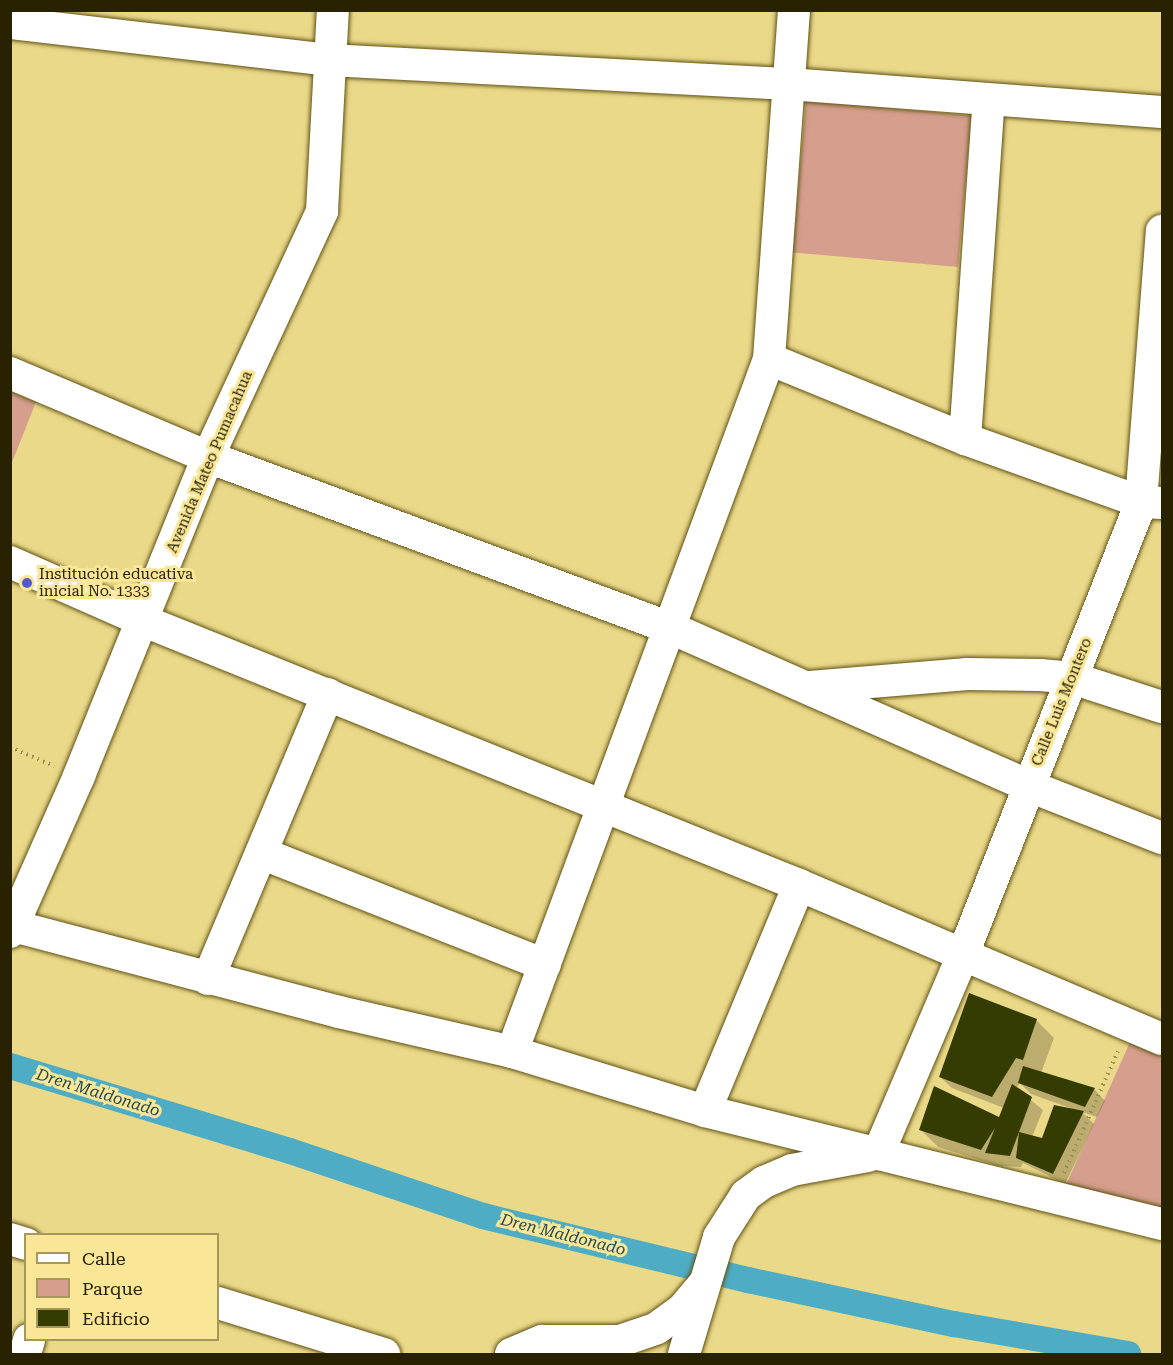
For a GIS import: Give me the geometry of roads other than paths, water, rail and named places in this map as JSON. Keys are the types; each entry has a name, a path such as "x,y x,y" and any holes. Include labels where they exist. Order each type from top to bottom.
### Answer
{"street":[{"name":"Avenida Mateo Pumacahua","path":"12,928 144,621 208,458 322,211 333,10"},
{"path":"512,1052 769,359 794,10"},
{"path":"10,23 330,60 789,84 1162,112"},
{"path":"965,439 989,100"},
{"name":"Calle Luis Montero","path":"878,1154 962,957 1072,678 1152,502 1162,231"},
{"path":"769,359 965,439 1152,502"},
{"path":"10,373 208,458 671,628 1029,786 1162,838"},
{"path":"10,562 144,621 799,885 962,957 1162,1039"},
{"path":"806,687 967,674 1072,678 1162,707"},
{"path":"208,979 328,694"},
{"path":"261,853 545,965"},
{"path":"705,1110 799,885"},
{"path":"12,928 208,979 512,1052 705,1110 1162,1224"},
{"path":"684,1354 719,1237 746,1196 764,1182 792,1170 878,1154"},
{"path":"511,1354 542,1341 620,1341 657,1328 682,1310 706,1282"},
{"path":"219,1303 384,1354"}],"waterway":[{"name":"Dren Maldonado","path":"10,1066 290,1151 483,1216 748,1280 954,1324 1128,1354"}],"place":[{"name":"Institución educativa inicial No. 1333","path":"27,583"}]}
